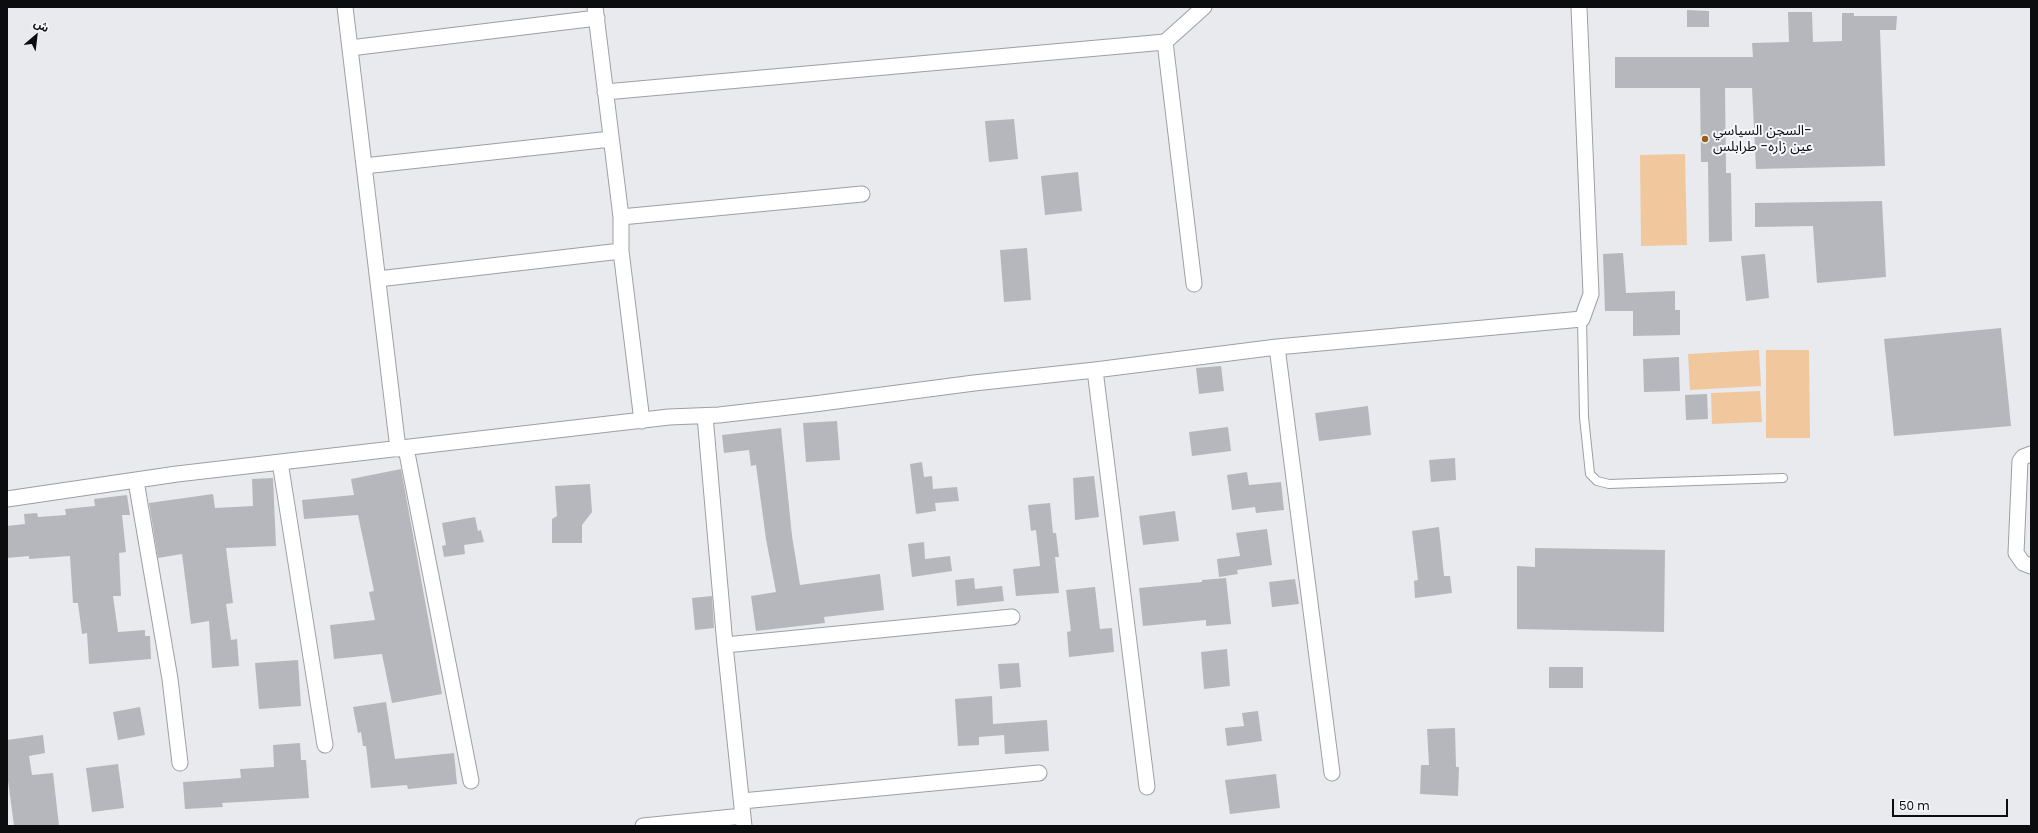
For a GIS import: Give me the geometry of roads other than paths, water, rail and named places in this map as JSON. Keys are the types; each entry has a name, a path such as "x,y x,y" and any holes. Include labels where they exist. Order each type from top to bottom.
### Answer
{"street":[{"path":"345,7 378,279 402,448 471,781"},
{"path":"605,92 1166,42 1204,7"},
{"path":"7,499 177,474 642,421 705,416 814,404 974,383 1095,370 1277,347 1582,319 1591,294 1579,7"},
{"path":"350,48 596,13 621,217 621,252 642,421"},
{"path":"1166,42 1194,284"},
{"path":"364,166 611,138"},
{"path":"621,217 862,194"},
{"path":"378,279 621,252"},
{"path":"1277,347 1332,773"},
{"path":"1095,370 1147,787"},
{"path":"705,416 725,645 743,814"},
{"path":"2031,454 2023,457 2020,462 2016,548 2019,559 2023,563 2031,566"},
{"path":"280,462 324,745"},
{"path":"136,481 170,679 180,763"},
{"path":"725,645 1012,616"},
{"path":"643,826 743,814 1039,773"}],"lane":[{"path":"1582,319 1584,417 1590,474 1597,481 1609,484 1783,478"}],"place":[{"name":"السجن السياسي- عين زاره- طرابلس","path":"1705,139"}]}
